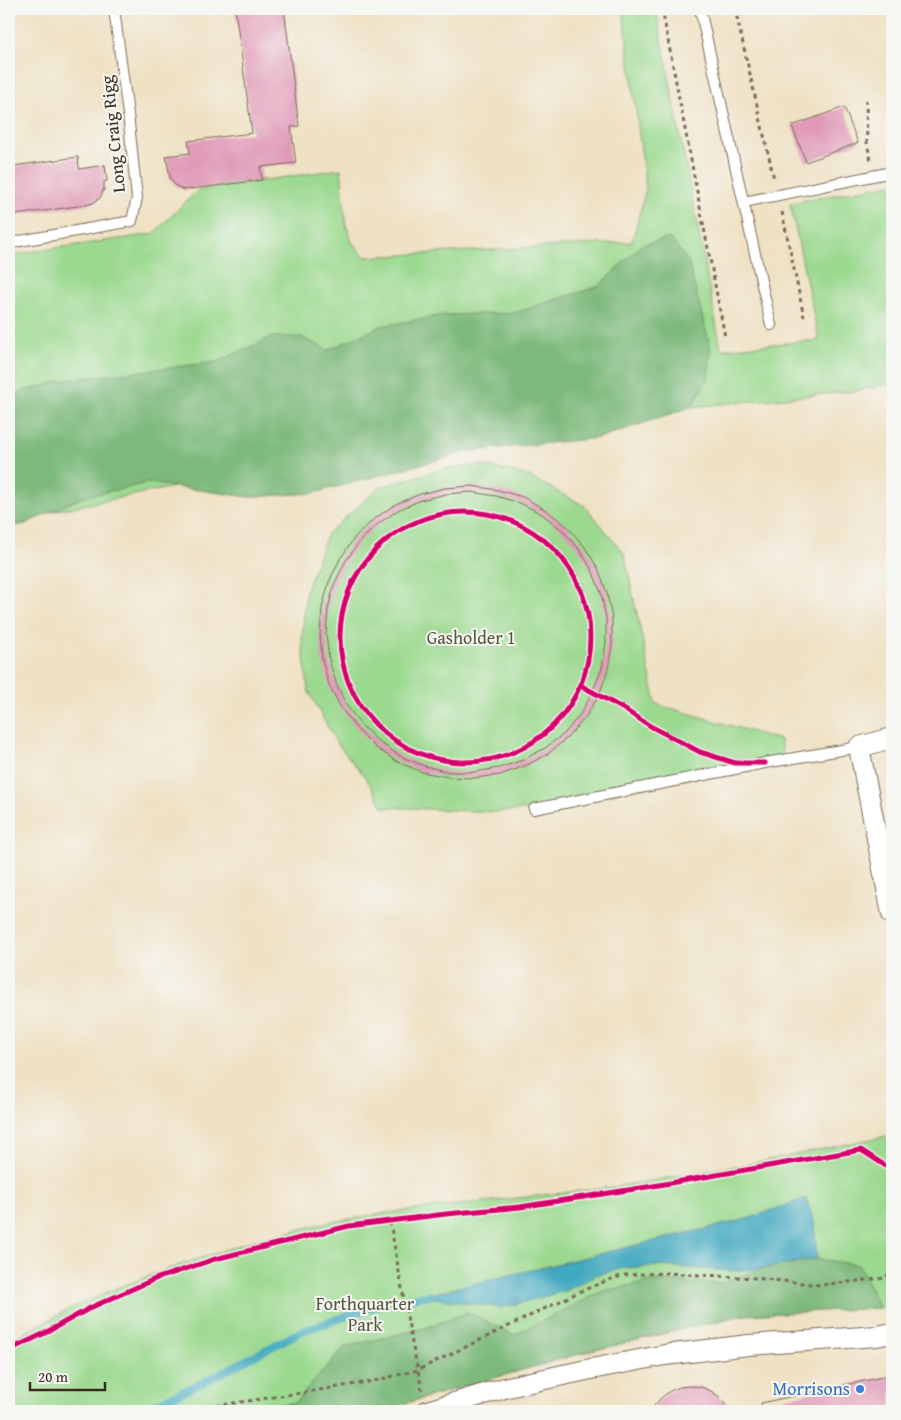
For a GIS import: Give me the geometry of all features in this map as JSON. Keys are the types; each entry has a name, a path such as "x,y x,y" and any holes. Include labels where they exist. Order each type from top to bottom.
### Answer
{"street":[{"path":"892,738 859,747 892,914"},
{"path":"427,1411 508,1387 665,1355 749,1345 877,1336 892,1333"}],"lane":[{"name":"Long Craig Rigg","path":"9,243 132,221 137,198 114,9"},
{"path":"700,9 771,325"},
{"path":"744,202 892,172"},
{"path":"534,810 765,763 859,747"}],"path":[{"path":"662,9 725,337"},
{"path":"735,9 804,317"},
{"path":"866,100 867,144 875,176"},
{"path":"853,1151 861,1150 892,1170"},
{"path":"382,1222 399,1220"},
{"path":"390,1222 418,1370"},
{"path":"193,1411 201,1408 374,1381 418,1370 581,1291 606,1280 624,1275 677,1274 755,1278 820,1285 885,1278 892,1271"}],"green space":[{"path":"623,9 656,9 721,349 819,340 790,203 892,184 892,383 855,391 691,407 707,380 9,520 9,255 153,234 198,190 341,169 346,225 352,242 365,257 632,242 646,189"},
{"path":"670,238 688,261 711,350 708,380 691,407 599,438 470,451 314,493 249,497 148,483 83,497 25,524 9,527 9,395 65,380 217,362 272,337 301,337 328,350 381,326 444,315 514,313 599,286 641,245"},
{"name":"Gasholder 1","path":"480,465 526,475 585,506 624,553 656,704 780,740 784,760 534,809 497,812 383,807 366,778 336,742 308,690 302,640 306,590 327,534 380,487 443,469"},
{"name":"Forthquarter Park","path":"892,1136 892,1307 743,1315 582,1353 380,1411 9,1411 9,1341 69,1309 119,1287 248,1242 325,1223 386,1213 614,1187 743,1165"},
{"path":"818,1259 859,1265 879,1308 743,1315 582,1353 380,1411 236,1411 296,1402 344,1347 425,1328 468,1312 514,1335 603,1291 652,1281 722,1283 764,1268"}],"water":[{"path":"806,1198 814,1221 817,1259 764,1268 732,1271 659,1266 624,1268 596,1275 566,1291 501,1308 421,1296 747,1219"}],"building":[{"path":"235,9 284,9 299,126 291,127 296,163 260,167 262,180 183,190 175,185 170,178 166,156 190,153 188,141 252,133"},
{"path":"844,107 858,143 806,162 792,126"},
{"path":"9,146 13,166 78,157 79,169 105,165 107,181 104,182 104,189 100,198 93,203 85,205 15,215 13,201 9,202"},
{"path":"472,486 498,490 523,497 546,510 567,526 584,546 598,568 607,593 612,618 612,645 608,670 599,695 585,718 568,737 548,754 525,766 500,775 474,778 448,777 422,772 398,762 376,748 357,729 341,708 329,685 322,659 320,634 322,608 329,582 340,559 355,537 374,519 396,504 420,494 445,488","holes":["471,492 496,496 520,503 542,514 562,530 579,549 592,570 601,593 606,618 606,643 602,668 593,691 581,713 565,733 545,748 523,760 499,768 474,772 449,772 425,766 402,757 380,743 362,726 347,706 336,683 329,659 326,634 328,609 334,585 345,562 360,541 378,524 398,510 421,500 446,494"]},
{"name":"Morrisons","path":"892,1375 892,1411 763,1411 761,1403"},
{"path":"690,1386 701,1387 711,1391 721,1398 729,1411 656,1411 654,1406 670,1391"}],"waterway":[{"path":"140,1411 204,1382 300,1332 382,1304 429,1295"}],"cycle path":[{"path":"465,512 489,515 513,522 534,533 553,549 569,568 580,589 587,613 590,637 587,661 580,685 569,706 553,725 534,741 513,752 489,759 465,762 441,759 417,752 396,741 377,725 361,706 350,685 343,661 340,637 343,613 350,589 361,568 377,549 396,533 417,522 441,515 465,512"},
{"path":"580,685 652,727 700,752 735,763 765,763"},
{"path":"9,1350 92,1307 155,1279 215,1259 349,1226 520,1207 861,1150 892,1170"}],"place":[{"name":"Morrisons","path":"860,1389"}]}
